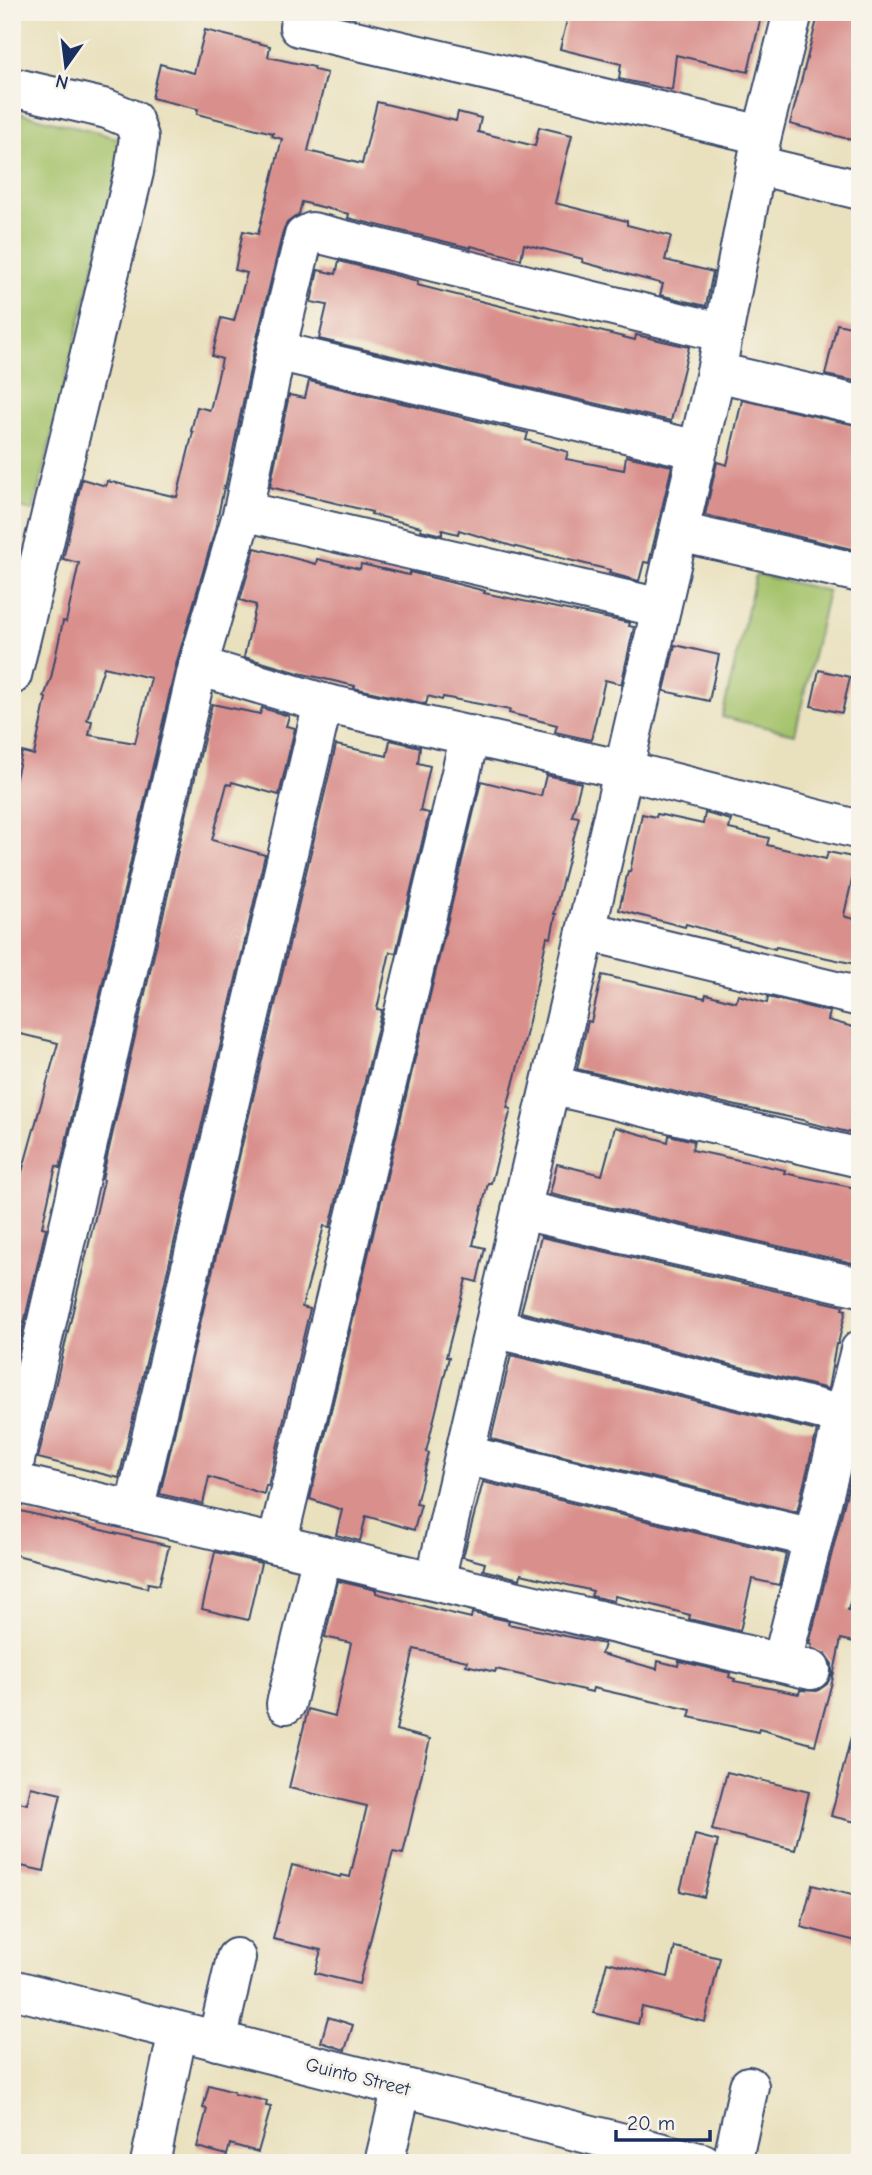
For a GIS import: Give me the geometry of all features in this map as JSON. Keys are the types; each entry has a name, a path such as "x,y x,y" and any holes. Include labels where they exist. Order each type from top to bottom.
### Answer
{"street":[{"path":"435,1581 716,372 759,150 793,12"},
{"path":"299,27 759,150 860,190"},
{"path":"12,87 107,109 133,120 139,137 134,172 12,676"},
{"path":"12,1473 198,666 243,511 276,351 304,236 312,232 724,333"},
{"path":"276,351 698,450"},
{"path":"716,372 860,405"},
{"path":"243,511 661,608"},
{"path":"679,532 860,573"},
{"path":"198,666 323,703 624,770 860,830"},
{"path":"134,1510 323,703"},
{"path":"277,1544 470,735"},
{"path":"587,931 860,997"},
{"path":"551,1085 860,1158"},
{"path":"521,1210 860,1287"},
{"path":"494,1328 843,1415"},
{"path":"12,1482 797,1666 813,1538 860,1350"},
{"path":"465,1455 813,1538"},
{"path":"286,1704 322,1555"},
{"path":"217,2041 236,1958"},
{"name":"Guinto Street","path":"12,1989 703,2163"},
{"path":"150,2163 178,2031"},
{"path":"732,2163 749,2086"},
{"path":"384,2163 402,2088"}],"green space":[{"path":"12,111 125,140 33,511 12,506"},
{"path":"756,574 828,591 795,734 722,717"}],"building":[{"path":"569,12 762,12 748,72 676,55 672,90 619,79 621,64 560,49"},
{"path":"819,12 860,12 860,125 856,141 790,124"},
{"path":"205,30 270,46 268,57 314,67 314,70 327,73 308,151 362,164 377,102 456,121 458,112 481,118 478,132 535,146 539,127 572,135 555,203 627,221 627,225 671,236 665,260 713,272 706,306 660,295 663,284 524,244 521,259 348,218 349,214 302,202 299,214 287,223 255,346 215,530 177,661 60,1168 56,1166 42,1227 46,1228 12,1375 12,1208 58,1043 12,1032 12,795 22,752 34,755 46,698 44,697 51,678 63,621 66,622 79,563 63,559 82,479 106,486 107,481 177,497 197,407 210,410 222,359 212,356 221,318 234,321 247,273 235,270 243,231 258,234 282,139 272,136 273,133 197,114 198,109 152,98 160,64 194,73","holes":["104,667 151,678 135,743 89,735 92,721 87,720"]},
{"path":"339,261 418,281 417,285 635,340 636,335 689,347 671,421 319,339 327,305 311,302 318,270 336,274"},
{"path":"837,324 860,329 860,382 825,375"},
{"path":"309,381 528,433 526,440 568,452 566,459 624,470 626,456 672,466 649,563 644,562 639,581 609,573 610,570 459,530 458,534 442,530 442,535 371,514 372,512 270,487 289,395 305,398"},
{"path":"742,400 860,426 860,551 705,515 717,462 727,465"},
{"path":"255,548 316,564 317,559 360,569 361,564 409,575 410,572 485,591 484,593 630,623 629,626 634,627 621,684 605,680 591,740 555,732 557,725 509,713 510,710 443,697 442,700 428,696 426,704 354,688 355,686 244,657 256,605 240,600"},
{"path":"675,645 719,655 709,701 664,691"},
{"path":"819,670 850,677 842,713 811,706"},
{"path":"212,704 260,714 262,708 289,716 286,726 295,728 279,795 232,782 231,785 227,784 212,840 265,855 119,1478 38,1458"},
{"path":"390,740 420,747 418,763 430,766 420,811 429,813 396,953 390,952 377,1009 382,1010 330,1227 324,1226 302,1307 310,1309 268,1486 266,1485 264,1494 209,1477 203,1504 160,1494 336,745 387,756"},
{"path":"546,775 581,783 572,816 579,817 554,914 551,938 547,937 507,1108 511,1109 491,1183 488,1183 473,1245 485,1248 477,1282 466,1279 446,1357 449,1357 416,1504 421,1505 414,1530 366,1516 360,1541 336,1535 342,1510 310,1499 481,781 541,796"},
{"path":"705,813 731,820 729,829 769,838 767,845 826,859 828,852 857,858 844,915 860,920 860,965 776,947 775,949 686,924 685,927 619,910 642,814 656,817 657,814 703,824"},
{"path":"602,975 705,998 706,994 736,1002 738,995 767,1003 768,997 830,1012 828,1020 860,1029 860,1135 577,1069"},
{"path":"615,1127 668,1142 669,1135 694,1141 692,1150 860,1189 860,1238 853,1263 550,1194 557,1164 602,1175"},
{"path":"541,1237 843,1306 842,1309 846,1310 836,1344 828,1389 521,1312"},
{"path":"511,1355 817,1431 797,1512 491,1439"},
{"path":"860,1441 860,1566 848,1610 860,1612 860,1615 854,1642 841,1639 815,1745 759,1729 758,1732 689,1717 691,1710 593,1688 592,1692 496,1669 495,1672 466,1665 467,1661 414,1649 396,1730 430,1739 403,1854 393,1852 359,1984 315,1973 321,1950 273,1939 292,1865 350,1877 367,1806 289,1788 308,1709 335,1716 351,1643 325,1637 338,1581 471,1618 472,1613 509,1621 508,1624 604,1644 601,1654 657,1669 658,1661 678,1666 679,1661 730,1673 729,1677 735,1679 734,1681 799,1694 800,1690 817,1691 827,1684 832,1674 832,1664 825,1654 811,1648 812,1645 809,1644"},
{"path":"483,1482 786,1554 779,1585 752,1579 740,1631 689,1619 690,1615 653,1605 615,1596 614,1601 591,1596 593,1591 521,1574 520,1579 483,1570 485,1563 463,1557"},
{"path":"12,1509 169,1546 159,1585 148,1583 147,1588 12,1554"},
{"path":"215,1552 261,1563 248,1620 202,1609"},
{"path":"851,1737 860,1738 860,1823 831,1816"},
{"path":"727,1772 809,1792 795,1850 712,1830"},
{"path":"31,1787 61,1794 44,1871 12,1864 12,1800 27,1804"},
{"path":"695,1835 718,1841 704,1897 680,1891"},
{"path":"812,1885 860,1897 860,1942 801,1927"},
{"path":"675,1947 720,1958 705,2022 642,2007 638,2024 594,2013 607,1962 668,1977"},
{"path":"328,2017 353,2025 345,2050 321,2042"},
{"path":"209,2085 267,2101 266,2106 271,2107 258,2152 230,2144 227,2155 197,2147 207,2109 203,2108"}]}
